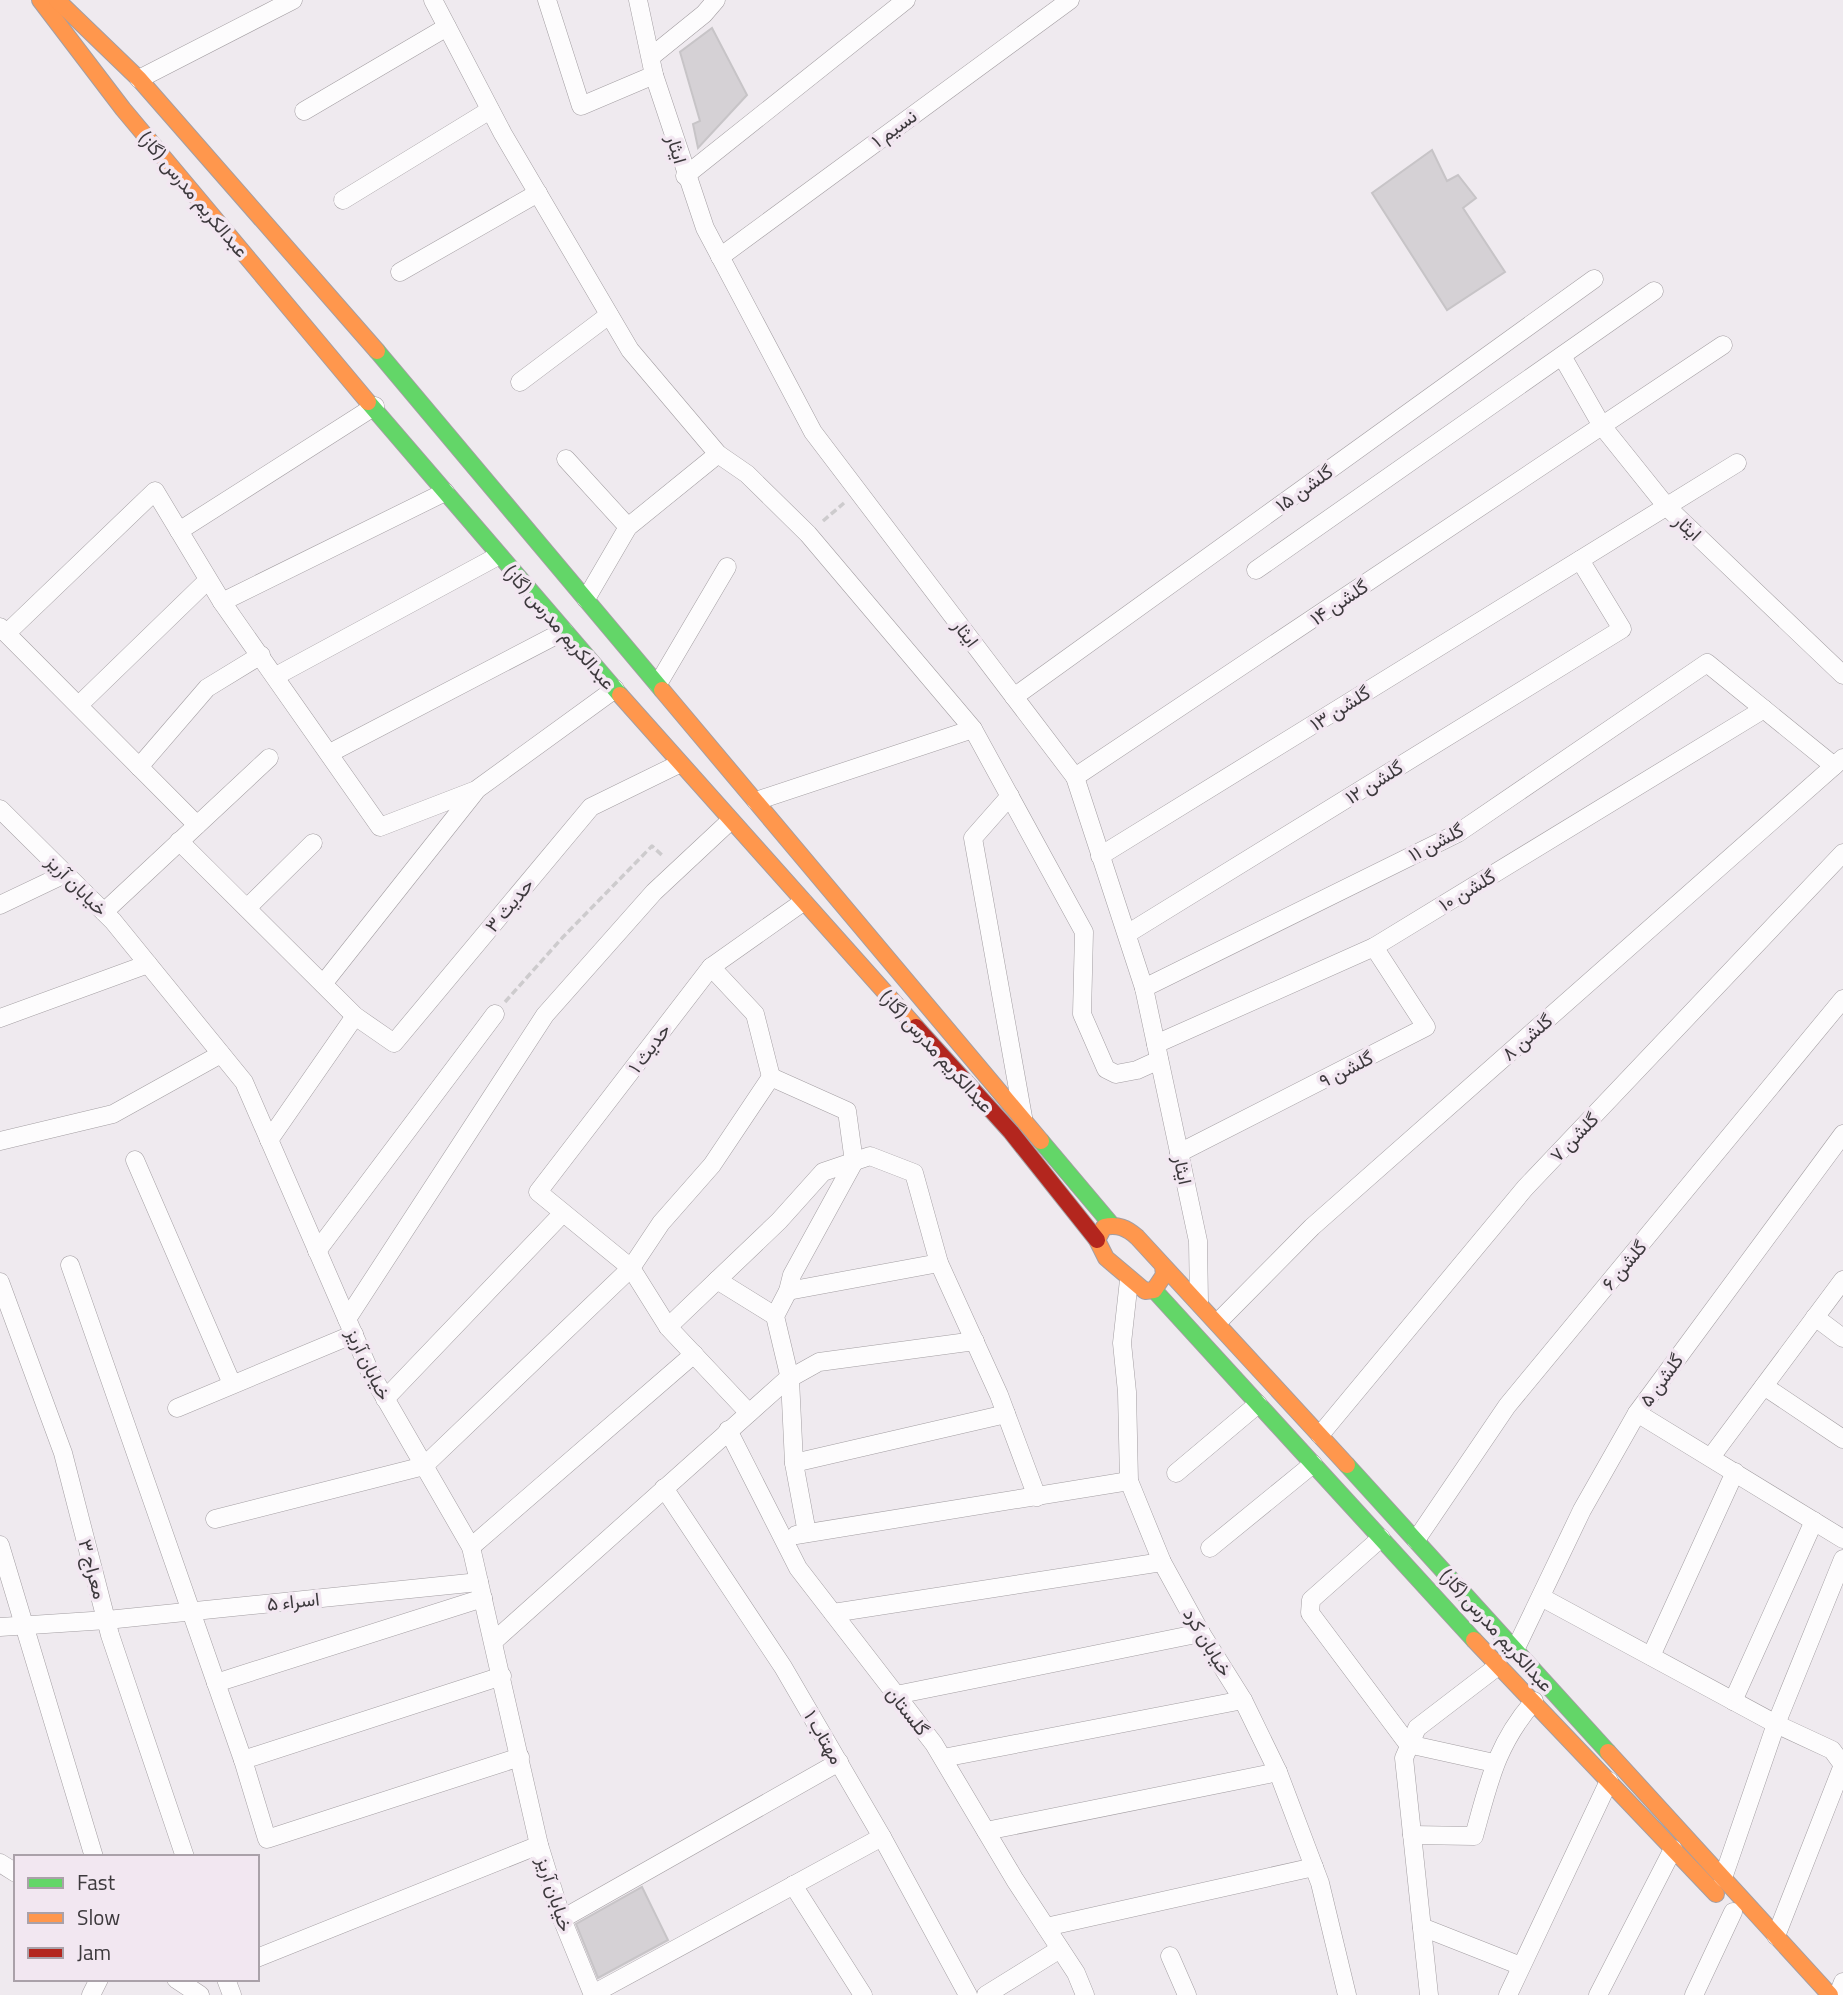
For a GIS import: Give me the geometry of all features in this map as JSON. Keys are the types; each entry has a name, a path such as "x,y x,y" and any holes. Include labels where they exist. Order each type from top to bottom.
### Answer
{"street":[{"name":"عبدالکریم مدرس (گاز)","path":"40,0 122,109 375,406 498,556 730,821 1011,1132 1097,1240 1106,1258 1129,1280"},
{"name":"عبدالکریم مدرس (گاز)","path":"57,0 139,79 405,384 1111,1224 1133,1233 1218,1322 1723,1878 1737,1905 1807,1995"},
{"path":"139,79 293,0"},
{"path":"433,0 490,110 630,350 718,454 747,474 808,534 973,729 1010,796 973,838 1023,1119"},
{"path":"547,0 581,106 654,75"},
{"name":"ایثار","path":"638,0 652,55 654,75 685,176 720,257 813,432 1075,777 1144,988 1198,1241 1199,1302"},
{"path":"652,55 704,14 716,0"},
{"path":"685,176 906,0"},
{"name":"نسیم ۱","path":"720,257 1070,0"},
{"path":"304,111 447,27"},
{"path":"343,200 490,110"},
{"path":"400,272 538,194"},
{"name":"گلشن ۱۵","path":"1014,697 1594,279"},
{"path":"1256,570 1654,291"},
{"path":"520,382 609,315"},
{"name":"گلشن ۱۴","path":"1075,777 1723,345"},
{"name":"ایثار","path":"1562,356 1602,426 1667,507 1843,675"},
{"path":"179,531 375,406"},
{"path":"586,599 628,527 718,454"},
{"path":"566,459 628,527"},
{"name":"گلشن ۱۳","path":"1100,856 1738,463"},
{"path":"197,825 80,704 3,630 155,491 222,602 380,827 476,790 615,690"},
{"path":"222,602 445,492"},
{"path":"276,676 498,556"},
{"name":"گلشن ۱۲","path":"1127,934 1622,629 1580,560"},
{"path":"658,684 727,567"},
{"path":"80,704 208,580"},
{"path":"330,753 564,631"},
{"path":"139,767 207,688 261,656"},
{"name":"گلشن ۱۱","path":"1144,988 1458,833 1707,663 1764,709"},
{"path":"1764,709 1839,762"},
{"name":"گلشن ۱۰","path":"1010,796 1084,932 1082,1014 1107,1069 1116,1074 1137,1070 1158,1052 1374,947 1764,709"},
{"path":"177,1408 350,1326 545,1015 654,892 730,821 756,801 973,729"},
{"path":"104,912 269,758"},
{"name":"گلشن ۸","path":"1218,1322 1312,1227 1839,762"},
{"name":"حدیث ۳","path":"355,1016 394,1043 591,807 680,764"},
{"path":"323,984 476,790"},
{"name":"خیابان آریز","path":"0,809 104,912 244,1082 350,1326 385,1399 471,1547 539,1845 562,1919 593,1995"},
{"path":"179,841 355,1016 269,1140"},
{"path":"247,908 313,843"},
{"name":"گلشن ۷","path":"1320,1435 1525,1188 1843,853"},
{"path":"0,905 65,874"},
{"name":"حدیث ۱","path":"562,1214 538,1192 711,967 803,902"},
{"name":"گلشن ۹","path":"1179,1153 1426,1027 1374,947"},
{"path":"0,1018 148,964"},
{"path":"215,1519 424,1466 631,1268 661,1223 712,1165 771,1077 755,1014 711,967"},
{"name":"گلشن ۶","path":"1416,1540 1507,1406 1843,999"},
{"path":"317,1251 495,1014"},
{"path":"0,1141 113,1114 221,1055"},
{"path":"771,1077 847,1111 854,1162 792,1275 788,1292 775,1316 790,1379 794,1463 807,1533"},
{"name":"گلشن ۵","path":"1515,1650 1582,1510 1637,1413 1843,1134"},
{"path":"668,1327 823,1172 870,1156 914,1172 939,1263 1006,1413 1037,1497"},
{"path":"135,1160 232,1384"},
{"path":"385,1399 562,1214 631,1268 668,1327 749,1413"},
{"path":"1097,1240 1104,1227 1111,1224"},
{"path":"788,1292 939,1263"},
{"path":"70,1265 243,1760 267,1839 520,1757"},
{"path":"1129,1280 1145,1291 1154,1290 1164,1275 1163,1266"},
{"path":"717,1280 775,1316"},
{"name":"خیابان کرد","path":"1129,1280 1122,1343 1127,1392 1129,1481 1163,1562 1201,1633 1243,1700 1278,1772 1314,1867 1347,1995"},
{"path":"1711,1457 1843,1280"},
{"name":"معراج ۳","path":"0,1282 63,1453 107,1620 184,1855"},
{"name":"عبدالکریم مدرس (گاز)","path":"1154,1290 1498,1666 1673,1849 1776,1936 1830,1995"},
{"path":"1815,1317 1843,1338"},
{"path":"494,1641 728,1430 790,1379 820,1362 975,1341"},
{"path":"471,1547 694,1354"},
{"path":"1764,1386 1843,1439"},
{"path":"1176,1473 1258,1404"},
{"path":"794,1463 1006,1413"},
{"path":"1637,1413 1843,1539"},
{"name":"گلستان","path":"728,1430 798,1568 943,1758 1060,1949 1085,1995"},
{"path":"1210,1548 1313,1464"},
{"path":"1651,1656 1735,1472"},
{"path":"782,1537 1129,1481"},
{"name":"مهتاب ۱","path":"664,1488 783,1667 882,1837 968,1995"},
{"path":"1733,1701 1814,1521"},
{"path":"1381,1538 1311,1600 1310,1613 1408,1744 1494,1763"},
{"path":"0,1545 93,1855"},
{"path":"1723,1878 1776,1724 1843,1559"},
{"path":"833,1613 1163,1562"},
{"path":"216,1683 481,1590"},
{"name":"اسراء ۵","path":"0,1627 22,1623 107,1620 191,1611 481,1590"},
{"path":"1541,1597 1776,1724 1832,1750 1843,1765 1776,1936"},
{"path":"896,1695 1201,1633"},
{"path":"1429,1995 1404,1758 1417,1728 1515,1650"},
{"path":"243,1760 502,1676"},
{"path":"943,1758 1243,1700"},
{"path":"1412,1835 1474,1836 1494,1763 1511,1727 1534,1701"},
{"path":"562,1919 839,1762"},
{"path":"986,1831 1278,1772"},
{"path":"1508,1995 1609,1781"},
{"path":"593,1995 882,1837"},
{"path":"259,1957 539,1845"},
{"path":"1598,1995 1673,1849"},
{"path":"1046,1927 1314,1867"},
{"path":"793,1885 863,1995"},
{"path":"1694,1995 1737,1905"},
{"path":"1422,1927 1521,1966"},
{"path":"986,1995 1060,1949"},
{"path":"1170,1956 1186,1995"},
{"path":"179,1981 200,1995"},
{"path":"1838,1995 1843,1982"}],"path":[{"path":"808,534 858,491"},
{"path":"495,1014 563,937 652,846 678,870"}],"building":[{"path":"712,28 747,95 698,148 693,124 700,121 680,52"},
{"path":"1432,150 1447,181 1458,175 1476,198 1463,208 1505,272 1447,310 1372,193"},
{"path":"642,1887 668,1940 598,1978 576,1924"}],"traffic: fast":[{"path":"377,351 662,690"},
{"path":"368,402 620,695"},
{"path":"1041,1141 1111,1224"},
{"path":"1154,1290 1474,1640"},
{"path":"1347,1465 1608,1752"}],"traffic: slow":[{"path":"40,0 123,109 368,402"},
{"path":"57,0 139,79 377,351"},
{"path":"662,690 1041,1141"},
{"path":"620,695 916,1027"},
{"path":"1163,1266 1164,1275 1154,1290 1145,1291 1106,1258 1097,1240 1104,1227 1109,1226 1130,1231 1137,1237 1347,1465"},
{"path":"1474,1640 1716,1894"},
{"path":"1608,1752 1830,1995"}],"traffic: jam":[{"path":"916,1027 1011,1132 1097,1240"}]}
